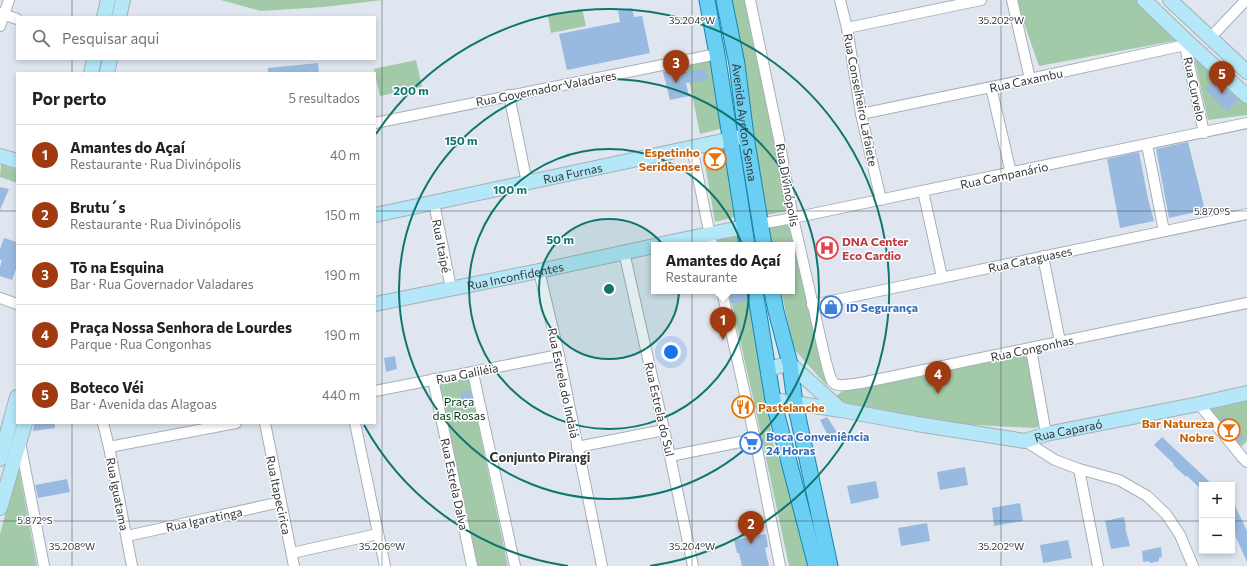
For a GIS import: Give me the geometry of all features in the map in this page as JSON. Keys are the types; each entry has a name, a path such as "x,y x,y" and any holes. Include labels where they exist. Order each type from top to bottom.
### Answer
{"main road":[{"path":"104,16 108,0"},
{"path":"119,16 123,0"},
{"name":"Avenida Ayrton Senna","path":"707,0 746,242"},
{"name":"Avenida Ayrton Senna","path":"724,0 737,64 746,136 763,242"},
{"path":"1144,0 1188,45 1210,62 1247,96"},
{"path":"1170,0 1247,72"},
{"path":"1210,62 1222,50"},
{"path":"91,72 94,60"},
{"path":"107,72 110,60"},
{"name":"Rua Furnas","path":"376,215 746,136"},
{"path":"0,156 16,162"},
{"name":"Rua Inconfidentes","path":"689,242 711,240 744,227"},
{"name":"Rua Inconfidentes","path":"376,304 539,271 651,246"},
{"path":"755,294 773,400 816,566"},
{"path":"773,294 790,364 795,403 830,566"},
{"path":"768,373 775,367 790,364"},
{"path":"790,364 841,410"},
{"name":"Rua Caparaó","path":"773,400 1025,441 1046,434 1247,393"},
{"path":"0,459 16,401"},
{"path":"0,508 25,424"}],"street":[{"path":"0,26 2,14 9,0"},
{"name":"Rua Divinópolis","path":"750,0 779,139 793,218 828,369"},
{"name":"Rua Conselheiro Lafaiete","path":"840,0 847,28 861,114 881,200"},
{"path":"847,28 981,0"},
{"path":"1012,0 1030,79"},
{"path":"1210,38 1246,0"},
{"path":"2,14 16,19"},
{"name":"Rua Caxambu","path":"861,114 1188,45"},
{"name":"Rua Curvelo","path":"1188,45 1204,133"},
{"name":"Rua Governador Valadares","path":"376,123 717,54"},
{"path":"991,87 1011,173"},
{"path":"509,95 527,183"},
{"name":"Rua Campanário","path":"760,224 923,192 1247,124"},
{"path":"1147,145 1164,231"},
{"path":"692,148 711,240"},
{"path":"923,192 942,277"},
{"name":"Rua Itaipé","path":"434,203 451,288"},
{"name":"Rua Cataguases","path":"812,305 1247,214"},
{"name":"Rua Estrela do Sul","path":"624,252 693,566"},
{"path":"1043,256 1060,342"},
{"name":"Rua Estrela do Indaiá","path":"539,271 559,355 602,566"},
{"path":"723,294 755,439 780,566"},
{"path":"0,298 16,304"},
{"name":"Rua Congonhas","path":"828,369 834,384 843,386 1031,349 1247,303"},
{"path":"1031,349 1046,434"},
{"name":"Rua Galiléia","path":"376,391 559,355"},
{"path":"473,372 515,566"},
{"name":"Rua Estrela Dalva","path":"433,379 472,566"},
{"path":"1199,404 1245,456"},
{"name":"Rua Iguatama","path":"103,424 132,566"},
{"path":"109,447 231,424"},
{"name":"Rua Itapecirica","path":"265,424 294,566"},
{"path":"355,424 385,566"},
{"path":"578,447 664,430"},
{"path":"670,456 755,439"},
{"path":"20,441 44,566"},
{"path":"1025,441 1055,460 1079,469 1119,480 1147,496 1166,514 1180,535 1193,566"},
{"path":"1079,469 1098,566"},
{"name":"Rua Igaratinga","path":"127,536 281,502"},
{"path":"292,553 378,534"}],"green space":[{"path":"221,0 383,0 324,7 261,11"},
{"path":"728,0 746,0 777,140 787,211 766,215"},
{"path":"1016,0 1142,0 1179,40 1039,66"},
{"path":"582,9 586,26 551,33 548,16"},
{"path":"710,56 723,123 720,129 700,134 686,64"},
{"path":"1194,57 1247,101 1247,115 1208,120"},
{"path":"416,60 422,87 380,96 376,72 374,69"},
{"path":"724,142 735,217 715,222 702,147"},
{"path":"1,164 16,170 16,183 0,177"},
{"path":"790,223 794,242 770,242 767,227"},
{"path":"743,231 744,242 718,242 717,236"},
{"path":"795,245 827,386 794,349 782,294 795,294"},
{"path":"730,294 749,294 754,333 774,448 784,470 810,566 789,566"},
{"path":"1025,356 1029,361 1043,424 1035,428 957,424 840,404 836,396 843,391 908,376"},
{"name":"Praça das Rosas","path":"468,377 508,566 478,566 437,383"},
{"path":"1247,396 1247,441 1240,448 1201,407"},
{"path":"19,470 37,566 0,566 0,534 15,477"}],"building":[{"path":"632,8 634,17 642,16 650,53 567,70 559,34 620,22 618,11"},
{"path":"318,63 319,72 268,72 268,68"},
{"path":"682,68 683,72 706,69 708,80 686,83 689,96 670,100 663,72"},
{"path":"1216,79 1238,100 1227,111 1205,89"},
{"path":"1188,142 1205,210 1169,218 1156,149"},
{"name":"Espetinho Seridoense","path":"723,151 723,166 707,166 706,153"},
{"path":"1139,152 1154,221 1120,228 1107,159"},
{"path":"0,187 9,189 0,210"},
{"path":"4,238 16,242 16,269 12,280 0,276 2,260 0,260 0,249"},
{"path":"730,294 747,294 748,302 731,303"},
{"path":"395,356 397,369 386,372 384,358"},
{"path":"470,390 474,407 464,409 461,392"},
{"path":"1223,415 1245,438 1239,443 1219,418"},
{"path":"827,417 837,432 828,436 820,420"},
{"path":"34,424 55,424 55,428 33,431"},
{"path":"1162,437 1210,482 1199,482 1199,487 1173,465 1174,464 1154,445"},
{"path":"965,467 968,485 940,490 937,472"},
{"path":"67,479 70,492 38,498 35,485"},
{"path":"876,481 879,498 851,504 847,486"},
{"path":"1020,503 1023,521 994,526 992,508"},
{"path":"1235,505 1247,531 1247,562 1235,535"},
{"path":"1124,517 1130,546 1111,549 1105,521"},
{"path":"927,523 930,541 901,546 898,528"},
{"path":"766,534 768,547 765,548 769,566 742,566 734,540"},
{"path":"1068,540 1072,558 1043,563 1040,545"},
{"path":"1161,547 1162,557 1159,558 1159,561 1150,563 1149,561 1143,562 1142,551"}],"place":[{"name":"Tō na Esquina","path":"676,83"},
{"name":"Boteco Véi","path":"1222,94"},
{"name":"Espetinho Seridoense","path":"715,159"},
{"name":"DNA Center Eco Cardio","path":"827,248"},
{"name":"ID Segurança","path":"831,307"},
{"name":"Amantes do Açaí","path":"723,340"},
{"name":"Praça Nossa Senhora de Lourdes","path":"938,394"},
{"name":"Pastelanche","path":"743,407"},
{"name":"Bar Natureza Nobre","path":"1229,430"},
{"name":"Boca Conveniência 24 Horas","path":"751,443"},
{"name":"Brutu´s","path":"751,544"}],"district":[{"name":"Conjunto Pirangi","path":"540,457"}]}
